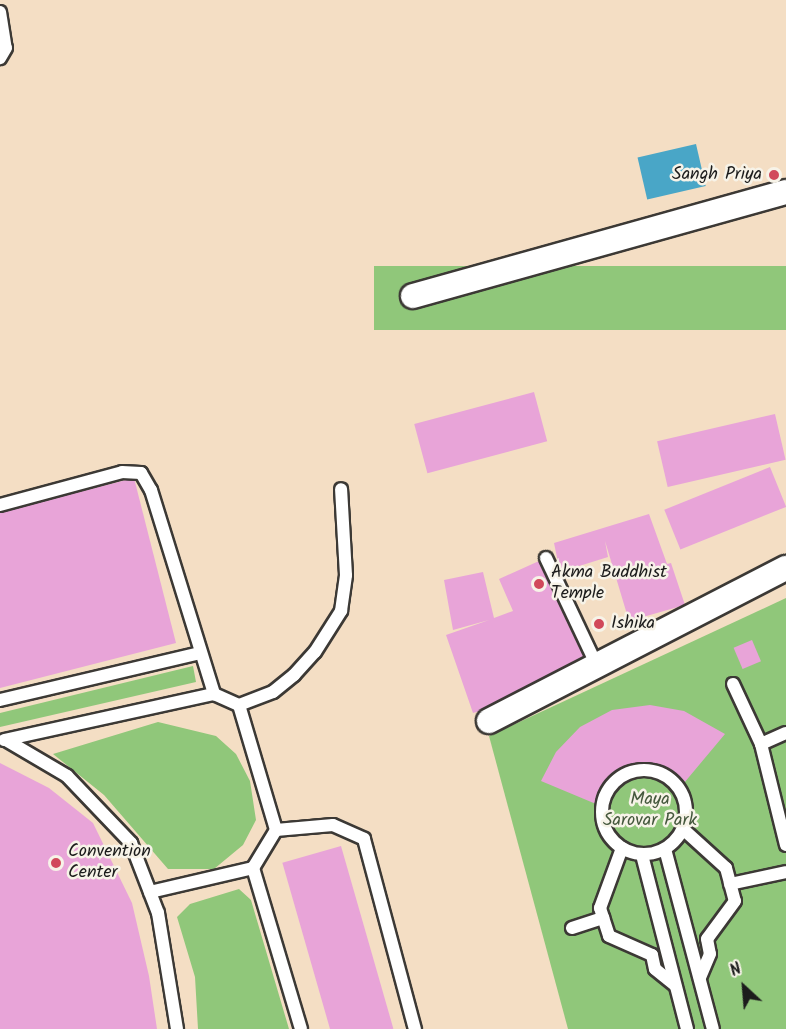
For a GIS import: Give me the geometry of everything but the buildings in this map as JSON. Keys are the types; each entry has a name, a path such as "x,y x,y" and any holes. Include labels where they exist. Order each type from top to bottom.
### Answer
{"street":[{"path":"413,296 786,192"},
{"path":"489,721 786,568"}],"lane":[{"path":"0,12 6,48 0,58"},
{"path":"0,505 122,472 141,473 151,490 214,694"},
{"path":"3,741 214,694 239,705 273,692 294,675 315,652 341,610 346,575 341,489"},
{"path":"546,558 597,666"},
{"path":"0,700 200,653"},
{"path":"733,684 761,744 786,845"},
{"path":"150,892 253,868 276,830 239,705"},
{"path":"761,744 786,732"},
{"path":"3,741 67,776 131,843 158,913 177,1029"},
{"path":"638,770 652,771 666,776 677,785 684,798 687,813 676,840 665,849 642,855 622,848 612,839 605,826 602,812 605,797 612,785 624,775 638,770"},
{"path":"276,830 333,825 364,839 416,1029"},
{"path":"682,829 726,868 735,901 707,939 710,954 700,978"},
{"path":"622,848 600,908 609,936 652,955 655,969 675,985"},
{"path":"665,849 713,1029"},
{"path":"642,855 687,1029"},
{"path":"253,868 300,1029"},
{"path":"730,884 786,872"},
{"path":"572,928 603,918"}],"green space":[{"path":"374,266 786,266 786,330 374,330"},
{"name":"Maya Sarovar Park","path":"786,598 786,1029 568,1029 489,736"},
{"path":"193,666 196,682 0,727 0,713"},
{"path":"158,722 216,736 236,754 250,781 256,820 243,845 214,869 168,869 104,795 53,754"},
{"path":"239,889 251,900 289,1029 198,1029 195,977 177,917 190,904"}],"water":[{"path":"696,144 706,186 647,199 638,157"}],"place":[{"name":"Sangh Priya","path":"774,175"},
{"name":"Akma Buddhist Temple","path":"539,584"},
{"name":"Ishika","path":"599,624"},
{"name":"Convention Center","path":"56,863"}]}
